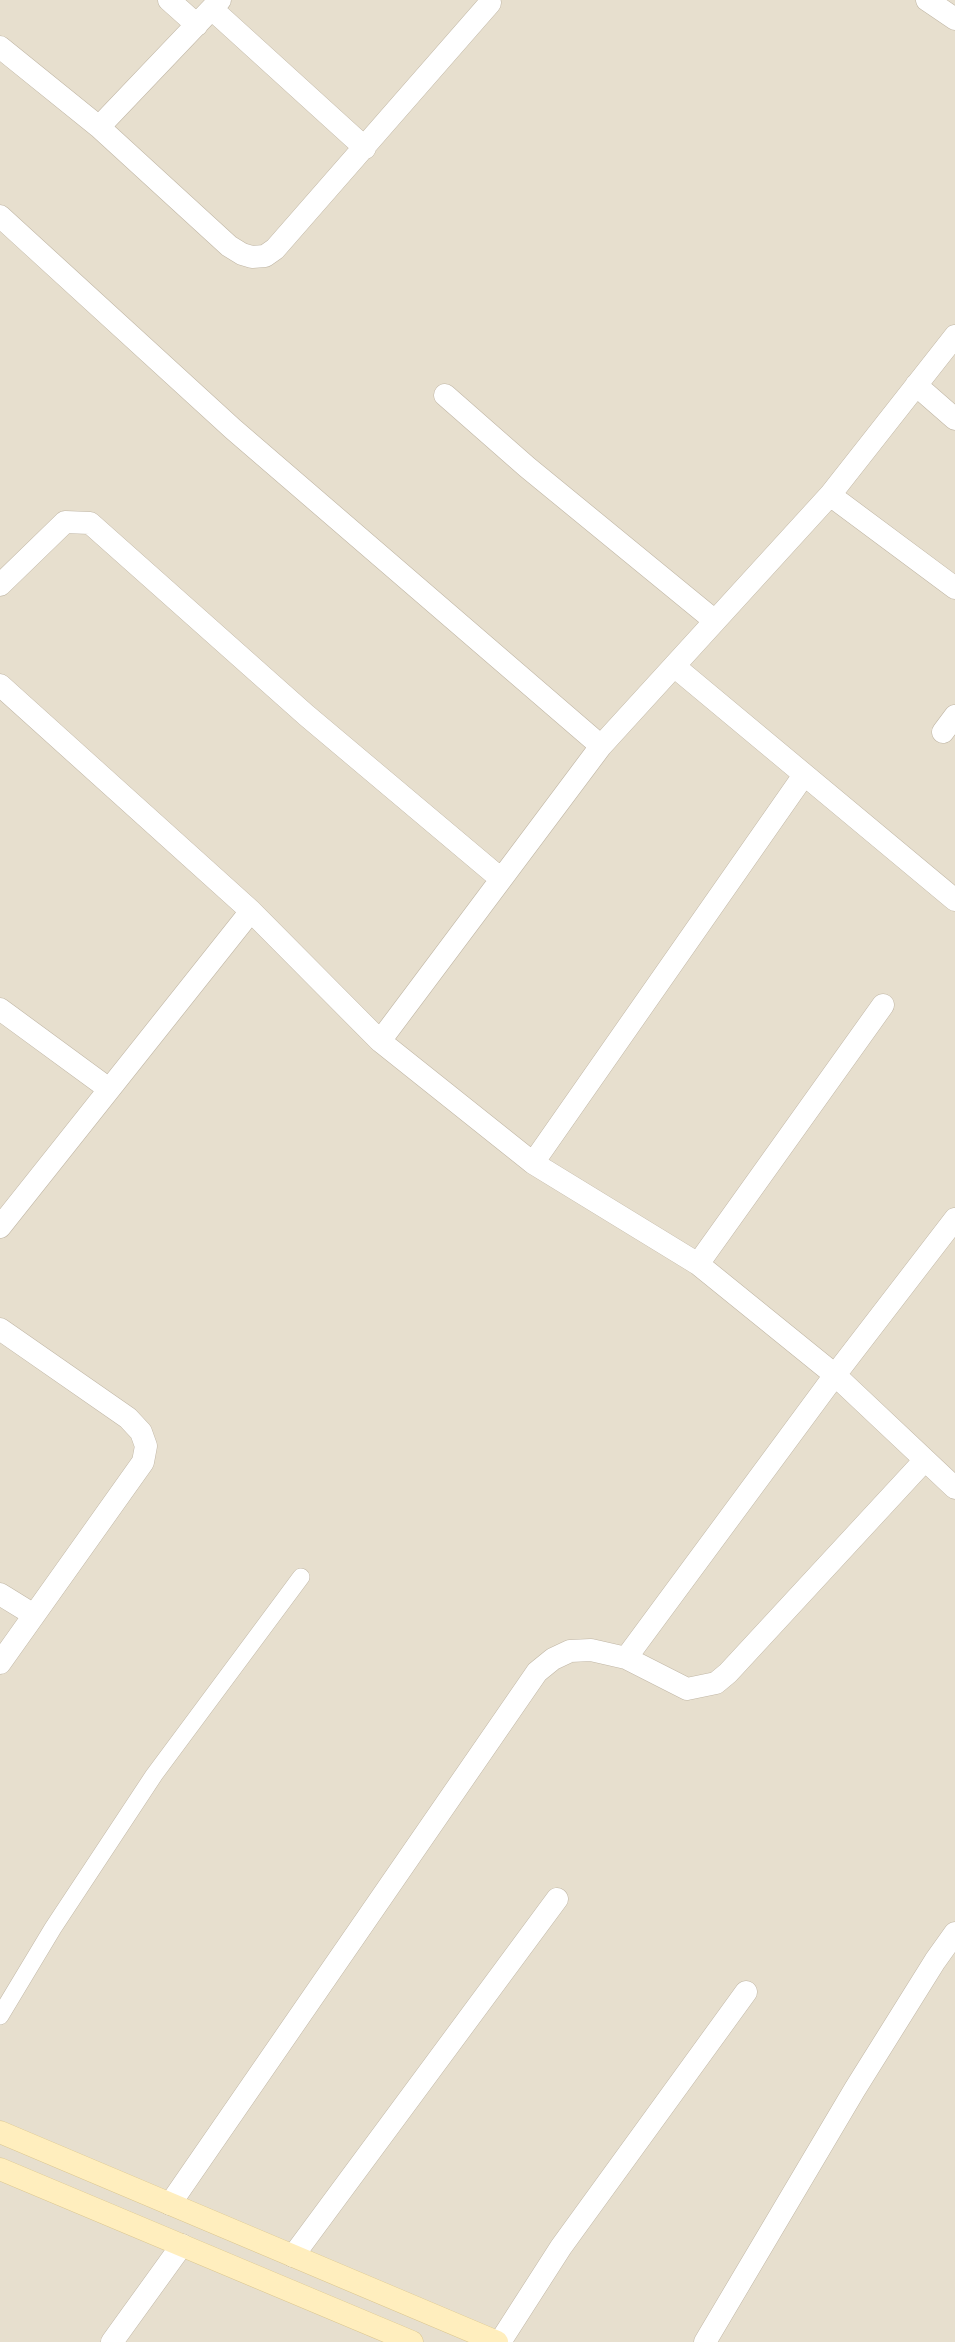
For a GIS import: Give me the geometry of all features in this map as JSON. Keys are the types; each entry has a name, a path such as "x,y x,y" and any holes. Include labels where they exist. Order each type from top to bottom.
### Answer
{"street":[{"path":"169,0 196,25"},
{"path":"927,0 955,19"},
{"path":"0,48 99,127 229,246 242,254 252,257 265,256 275,249 365,148 490,3"},
{"path":"99,127 216,5 365,148"},
{"path":"0,216 233,429 601,746"},
{"path":"380,1041 601,746 830,495 955,336"},
{"path":"916,386 955,419"},
{"path":"444,395 527,467 715,621"},
{"path":"830,495 955,588"},
{"path":"0,585 65,522 90,523 306,715 501,879"},
{"path":"674,666 955,900"},
{"path":"0,685 251,911 380,1041 533,1163 698,1264 835,1376 924,1461 955,1488"},
{"path":"533,1163 804,775"},
{"path":"4,1215 109,1089 251,911"},
{"path":"698,1264 883,1005"},
{"path":"0,1009 109,1089"},
{"path":"626,1658 835,1376 955,1219"},
{"path":"0,1329 128,1418 141,1432 146,1446 143,1462 0,1663"},
{"path":"170,2204 538,1672 553,1659 570,1651 592,1650 626,1658 687,1688 716,1683 728,1673 924,1461"},
{"path":"0,1594 34,1615"},
{"path":"293,2256 556,1899"},
{"path":"705,2342 855,2089 935,1961 955,1933"},
{"path":"0,2132 499,2342 561,2247 746,1992"},
{"path":"0,2169 412,2342"},
{"path":"112,2342 182,2245"}],"lane":[{"path":"0,2016 53,1928 154,1775 301,1577"}],"shaded area":[{"path":"0,0 955,0 955,2342 0,2342"}]}
